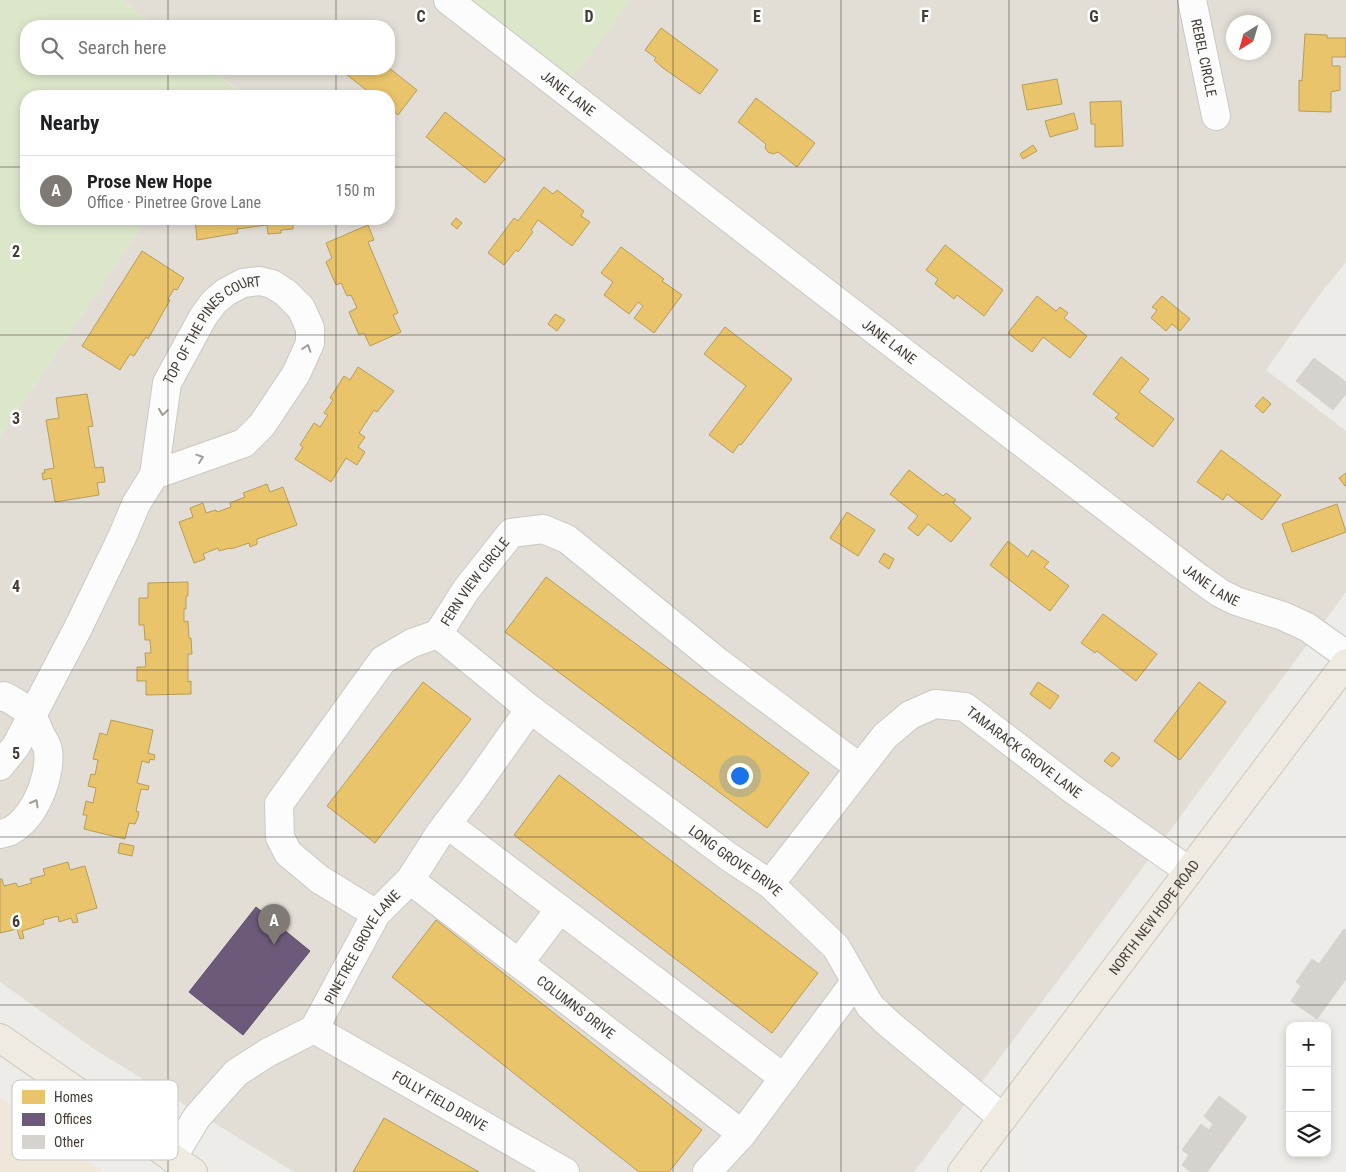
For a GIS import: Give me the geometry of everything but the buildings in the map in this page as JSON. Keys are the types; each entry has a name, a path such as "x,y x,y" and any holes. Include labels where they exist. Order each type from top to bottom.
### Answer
{"main road":[{"name":"NORTH NEW HOPE ROAD","path":"962,1172 1346,664"},
{"path":"0,1038 61,1080"}],"street":[{"name":"JANE LANE","path":"448,0 830,296 1199,578 1236,601 1283,616 1307,627 1346,655"},
{"name":"REBEL CIRCLE","path":"1192,0 1216,116"},
{"name":"TOP OF THE PINES COURT","path":"0,766 16,746 78,628 136,504 154,475 167,383 203,317 214,302 226,292 244,283 260,282 272,284 286,293 301,308 310,328 310,344 296,374 262,425 244,443 154,475"},
{"name":"FERN VIEW CIRCLE","path":"376,914 319,879 288,853 280,837 280,804 383,660 412,643 438,634 466,590 511,533 543,530 567,539 718,662 860,768"},
{"name":"LONG GROVE DRIVE","path":"438,634 530,709 729,857 770,884 836,947 870,1006 889,1024 1003,1118"},
{"path":"0,697 4,696 31,715 49,749 44,788 34,807 23,821 8,833 0,834"},
{"name":"TAMARACK GROVE LANE","path":"770,884 885,736 910,714 936,704 965,707 1075,791 1189,870"},
{"name":"PINETREE GROVE LANE","path":"314,1029 376,914 410,880 447,824 530,709"},
{"path":"447,824 784,1078"},
{"name":"COLUMNS DRIVE","path":"410,880 742,1134"},
{"path":"519,963 560,909"},
{"path":"706,1172 742,1134 855,982"},
{"path":"183,1165 197,1117 236,1073 267,1053 314,1029"},
{"name":"FOLLY FIELD DRIVE","path":"314,1029 565,1172"}],"shaded area":[{"path":"122,0 1346,0 1346,262 1317,298 1266,370 1346,431 1346,592 1135,878 914,1172 294,1172 178,1101 178,1080 144,1080 94,1049 0,982 0,436 143,225 395,225 395,90 235,90 236,88 218,75 395,75 395,20 148,20"},
{"path":"0,1097 12,1106 12,1160 85,1160 103,1172 0,1172"}],"green space":[{"path":"0,0 122,0 148,20 20,20 20,75 218,75 236,89 20,90 20,225 143,225 0,436"},
{"path":"473,0 632,0 573,77"}],"place":[{"name":"Prose New Hope","path":"274,945"}]}
